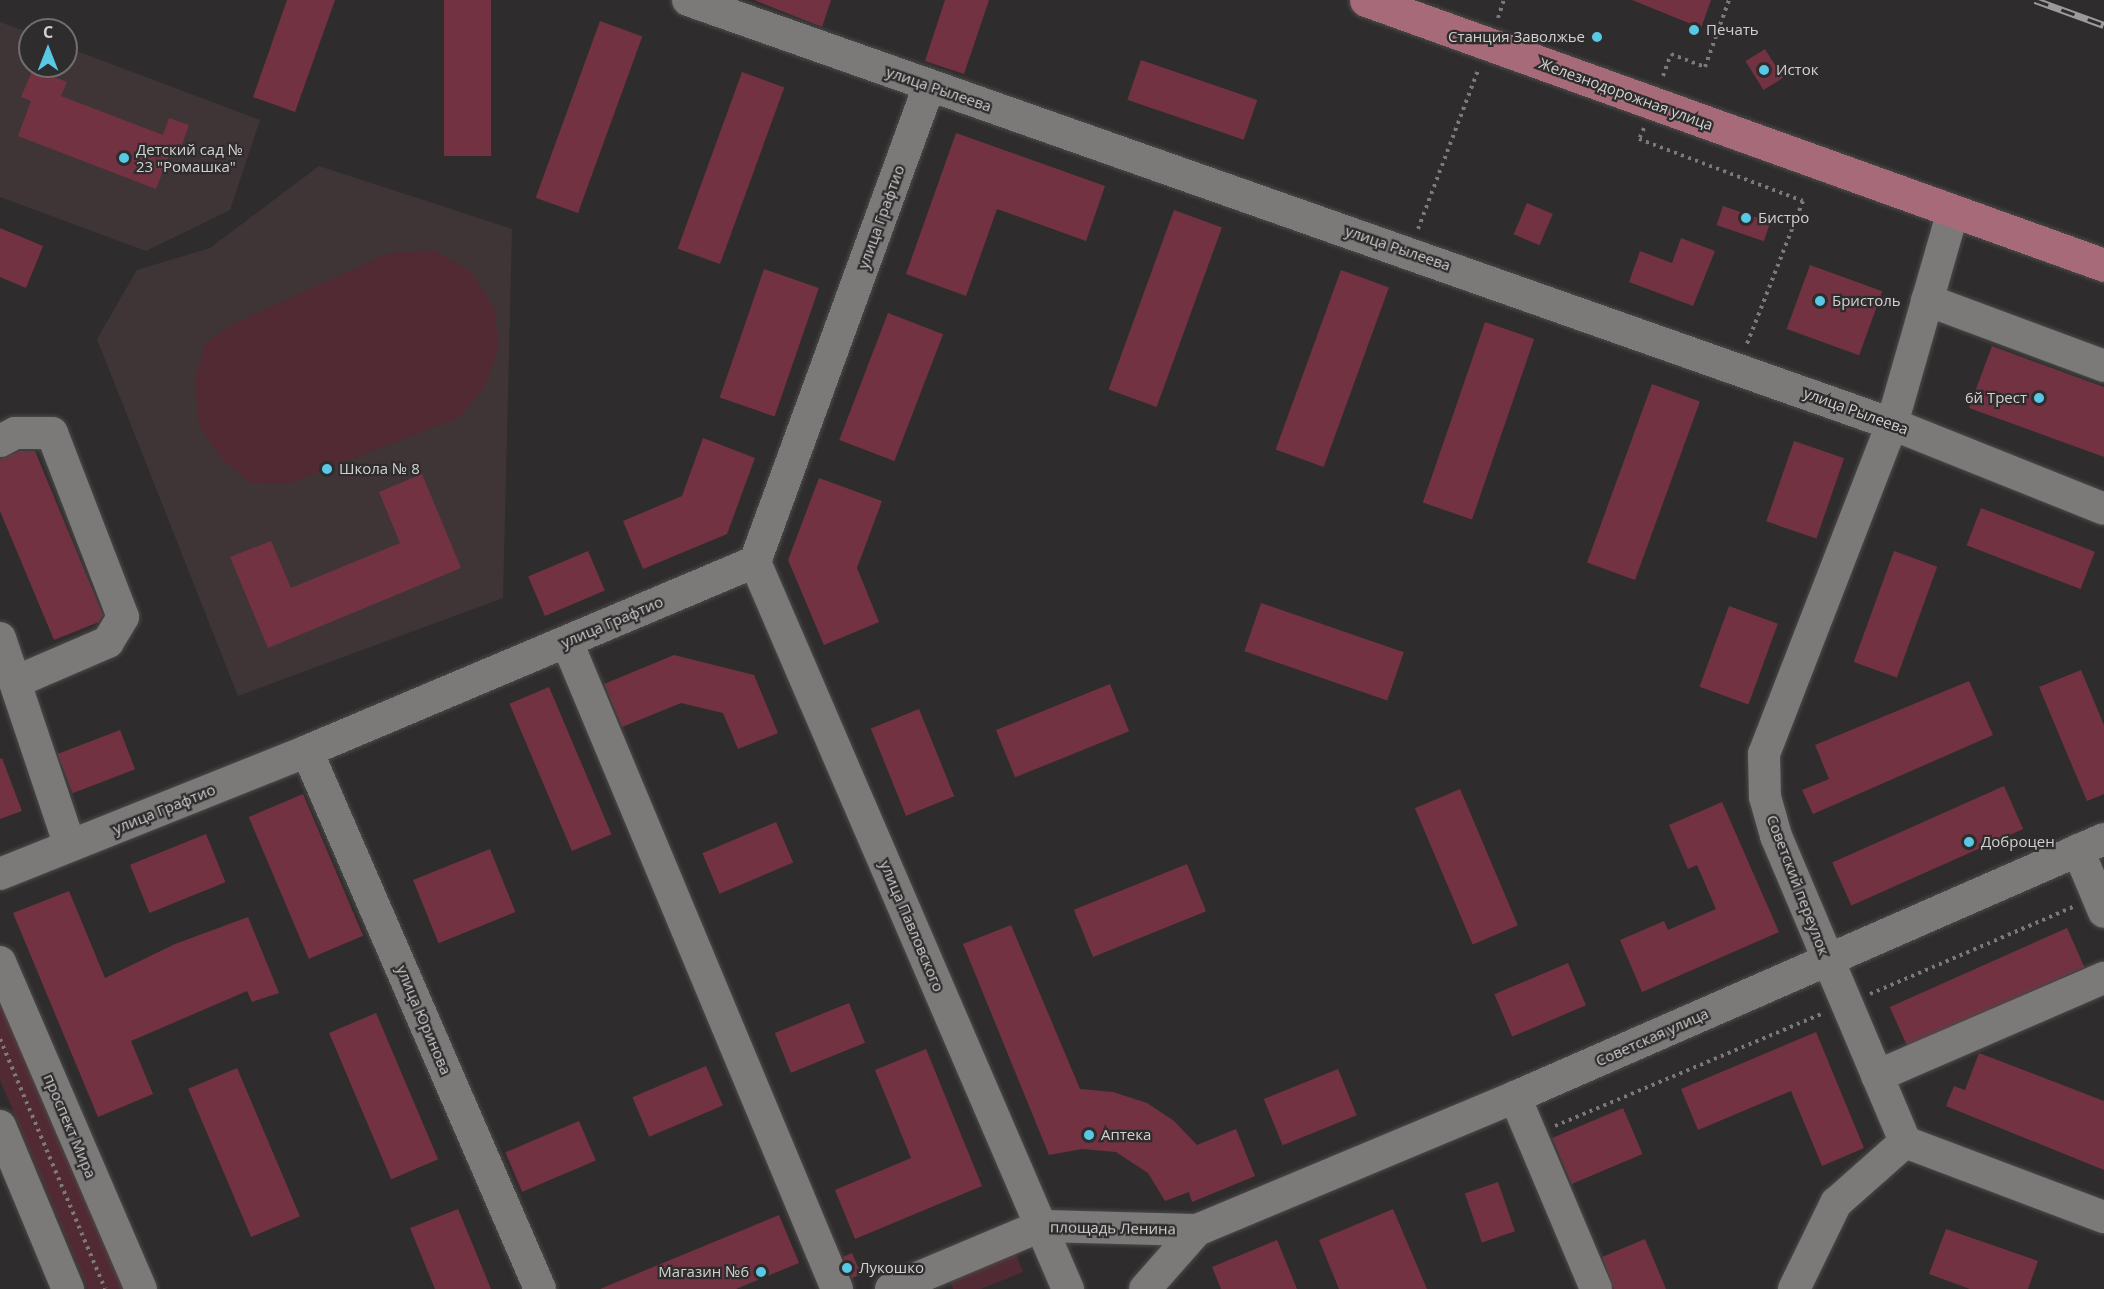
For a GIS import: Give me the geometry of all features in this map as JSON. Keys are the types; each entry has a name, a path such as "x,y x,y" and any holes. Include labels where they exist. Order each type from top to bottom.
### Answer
{"main road":[{"name":"Железнодорожная улица","path":"1366,0 2104,265"}],"street":[{"name":"улица Рылеева","path":"688,0 1737,368 1892,424 2104,509"},
{"name":"улица Графтио","path":"0,874 307,752 755,562 929,86"},
{"name":"Советский переулок","path":"1905,1142 1776,836 1766,797 1764,753 1892,424 1953,211"},
{"path":"1927,300 2104,366"},
{"path":"0,441 15,433 51,433 123,617 108,642 15,682"},
{"name":"улица Павловского","path":"755,562 1068,1289"},
{"path":"0,638 70,846"},
{"path":"567,642 837,1289"},
{"name":"улица Юринова","path":"307,752 540,1289"},
{"path":"2091,844 2101,904"},
{"name":"Советская улица","path":"1197,1230 1515,1097 2091,844"},
{"name":"проспект Мира","path":"0,962 141,1289"},
{"path":"1877,1076 2104,978"},
{"path":"1515,1097 1596,1289"},
{"path":"0,1126 68,1289"},
{"path":"1794,1289 1836,1203 1905,1142 2104,1217"},
{"name":"площадь Ленина","path":"891,1289 1041,1226 1197,1230"},
{"name":"площадь Ленина","path":"1145,1289 1197,1230"}],"path":[{"path":"1409,252 1504,0"},
{"path":"1729,0 1705,67 1671,54 1639,140 1803,201 1737,368"},
{"path":"1531,1136 1846,1004 2101,904"},
{"path":"0,1039 105,1289"}],"shaded area":[{"name":"Детский сад № 23 \"Ромашка\"","path":"0,22 18,29 18,78 78,78 78,52 260,120 230,210 146,251 0,197"},
{"name":"Школа № 8","path":"319,166 512,229 503,598 238,696 97,339 137,270 210,248"},
{"path":"434,250 470,271 494,307 499,348 485,386 460,417 288,484 251,483 222,459 199,427 195,379 205,344 228,326 389,253"},
{"path":"0,999 124,1289 88,1289 0,1080"},
{"path":"1015,1252 1023,1272 981,1289 953,1289 949,1279"}],"building":[{"path":"287,0 335,0 295,112 253,97"},
{"path":"444,0 491,0 491,156 444,156"},
{"path":"754,0 831,0 822,27"},
{"path":"945,0 989,0 964,74 925,61"},
{"path":"1632,0 1711,0 1701,28"},
{"path":"600,21 642,36 578,213 536,198"},
{"name":"Исток","path":"1765,49 1783,78 1764,90 1745,61"},
{"path":"1141,60 1257,100 1244,140 1127,100"},
{"path":"742,72 784,87 720,264 678,249"},
{"path":"29,78 57,78 67,82 61,96 163,135 169,118 189,125 179,153 171,150 156,189 18,136 31,101 21,97"},
{"path":"956,133 1105,186 1086,241 997,209 966,296 906,274"},
{"path":"1527,203 1553,214 1539,245 1514,234"},
{"path":"1723,206 1770,222 1764,241 1716,225"},
{"path":"1174,210 1222,227 1157,407 1109,389"},
{"path":"0,228 43,246 26,288 0,277"},
{"path":"1681,238 1715,251 1693,306 1629,282 1640,251 1672,263"},
{"path":"1810,265 1882,291 1859,355 1787,329"},
{"path":"764,269 819,288 775,416 720,398"},
{"path":"1341,270 1389,287 1324,467 1276,449"},
{"path":"888,313 943,334 894,461 839,440"},
{"path":"1485,322 1534,339 1472,520 1423,503"},
{"name":"6й Трест","path":"1992,346 2104,387 2104,457 1969,408"},
{"path":"1652,384 1700,401 1635,580 1587,563"},
{"path":"703,438 755,458 727,534 643,569 623,521 682,496"},
{"path":"1794,441 1844,458 1816,539 1766,521"},
{"path":"20,451 35,451 103,615 99,622 54,640 0,511 0,459"},
{"path":"422,474 461,568 268,648 230,557 271,541 291,588 400,543 379,492"},
{"path":"819,478 882,501 857,568 879,622 824,645 788,560"},
{"path":"1981,508 2095,552 2081,589 1967,545"},
{"path":"588,551 605,591 545,616 528,576"},
{"path":"1894,551 1937,567 1897,678 1854,662"},
{"path":"1261,603 1404,652 1387,700 1244,651"},
{"path":"1729,606 1778,624 1748,705 1700,687"},
{"path":"674,655 754,675 778,733 738,749 723,713 681,703 622,727 604,684"},
{"path":"2081,670 2104,725 2104,794 2087,801 2039,687"},
{"path":"1969,681 1993,735 1813,814 1802,790 1829,779 1815,745"},
{"path":"1110,684 1129,731 1015,777 996,730"},
{"path":"549,687 612,834 572,851 509,704"},
{"path":"919,709 954,796 906,816 871,728"},
{"path":"120,730 135,769 73,793 57,754"},
{"path":"2,758 22,811 0,819 0,759"},
{"path":"2004,786 2023,829 1851,905 1832,862"},
{"path":"1460,789 1518,925 1473,944 1415,808"},
{"path":"303,794 363,936 309,959 249,817"},
{"path":"1722,802 1779,932 1642,992 1620,940 1664,921 1668,930 1716,909 1697,865 1688,869 1669,825"},
{"path":"776,822 793,863 720,894 702,853"},
{"path":"206,834 225,882 149,913 130,865"},
{"path":"490,849 515,912 439,943 413,880"},
{"path":"1187,864 1206,911 1093,957 1074,910"},
{"path":"69,891 105,978 175,944 248,917 279,993 252,1002 247,991 131,1041 153,1094 98,1117 13,913"},
{"path":"1011,925 1080,1089 1113,1092 1147,1103 1174,1121 1197,1145 1236,1129 1255,1176 1192,1202 1189,1192 1165,1201 1148,1173 1116,1152 1082,1149 1049,1155 963,944"},
{"path":"2067,928 2084,967 1907,1046 1890,1007"},
{"path":"1568,963 1586,1005 1512,1037 1494,994"},
{"path":"849,1003 865,1043 791,1073 775,1033"},
{"path":"376,1013 438,1159 391,1179 329,1033"},
{"path":"1816,1032 1864,1148 1822,1166 1791,1091 1698,1130 1681,1089"},
{"path":"926,1049 982,1186 855,1239 835,1190 911,1158 875,1070"},
{"path":"1979,1053 2104,1101 2104,1170 1946,1106 1954,1086 1965,1090"},
{"path":"706,1066 723,1106 649,1137 632,1097"},
{"path":"237,1068 300,1216 251,1237 188,1089"},
{"path":"1338,1069 1357,1115 1283,1145 1264,1099"},
{"path":"1623,1108 1643,1154 1572,1184 1552,1138"},
{"path":"579,1121 596,1161 522,1192 505,1152"},
{"path":"1498,1182 1515,1231 1482,1243 1465,1193"},
{"path":"458,1209 491,1289 435,1289 410,1228"},
{"path":"1393,1209 1427,1289 1339,1289 1319,1240"},
{"path":"779,1215 799,1263 736,1289 600,1289"},
{"path":"1946,1229 2038,1261 2028,1289 1970,1289 1929,1274"},
{"path":"1645,1239 1666,1289 1614,1289 1602,1257"},
{"path":"1277,1240 1297,1289 1221,1289 1212,1267"},
{"path":"852,1253 861,1274 852,1278 843,1257"}],"railway":[{"path":"2035,0 2104,25"}],"place":[{"name":"Печать","path":"1694,30"},
{"name":"Станция Заволжье","path":"1597,37"},
{"name":"Исток","path":"1764,70"},
{"name":"Детский сад № 23 \"Ромашка\"","path":"124,158"},
{"name":"Бистро","path":"1746,218"},
{"name":"Бристоль","path":"1820,301"},
{"name":"6й Трест","path":"2039,398"},
{"name":"Школа № 8","path":"327,469"},
{"name":"Доброцен","path":"1969,842"},
{"name":"Аптека","path":"1089,1135"},
{"name":"Лукошко","path":"847,1268"},
{"name":"Магазин №6","path":"761,1272"}]}
